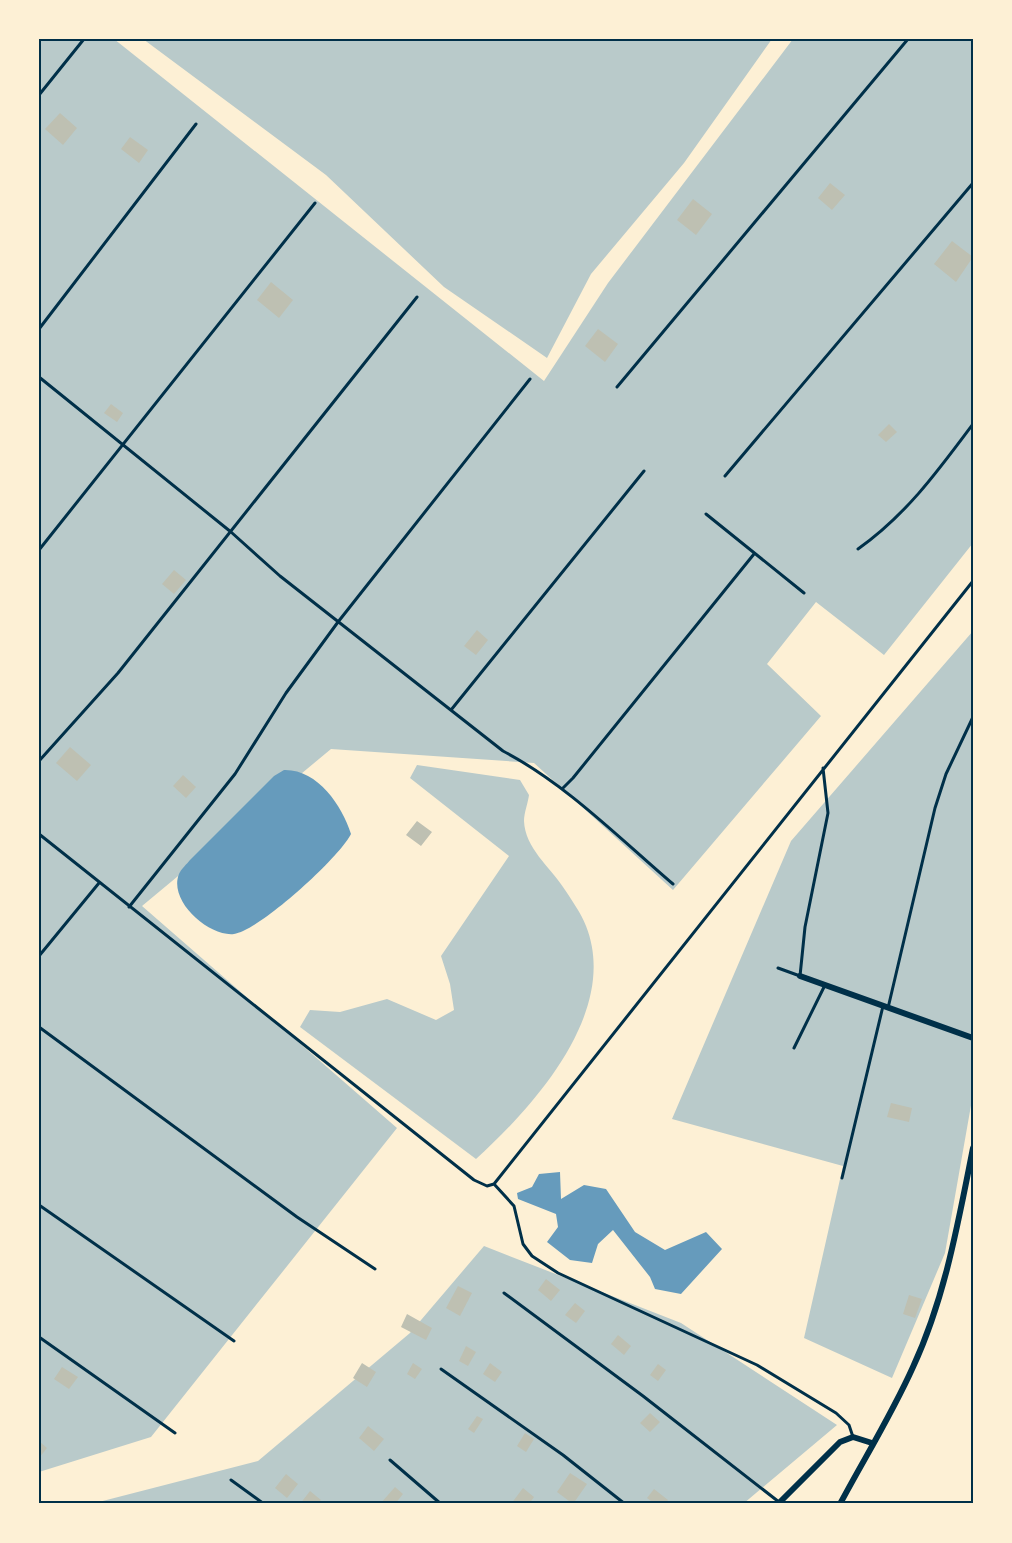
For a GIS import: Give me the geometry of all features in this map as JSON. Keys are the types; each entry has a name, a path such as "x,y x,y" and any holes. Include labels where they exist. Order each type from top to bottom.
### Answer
{"street":[{"path":"800,976 973,1038"},
{"path":"840,1504 913,1367 936,1308 949,1263 973,1148"},
{"path":"778,1503 840,1442 853,1437 872,1443"}],"lane":[{"path":"39,95 84,39"},
{"path":"617,387 908,39"},
{"path":"39,329 196,124"},
{"path":"724,476 973,183"},
{"path":"39,550 315,203"},
{"path":"39,761 118,673 417,297"},
{"path":"39,377 338,622 503,751 531,766 562,789 673,884"},
{"path":"129,907 235,774 286,693 338,622 530,379"},
{"path":"858,549 887,529 920,495 973,424"},
{"path":"452,710 644,471"},
{"path":"706,514 804,593"},
{"path":"562,789 754,554"},
{"path":"39,834 474,1180 487,1186 494,1184 973,581"},
{"path":"842,1178 935,808 946,774 973,717"},
{"path":"778,968 800,976 805,927 828,813 823,768"},
{"path":"39,956 99,883"},
{"path":"794,1048 825,985"},
{"path":"39,1027 297,1217 375,1269"},
{"path":"494,1184 514,1206 523,1244 532,1256 558,1273 757,1365 836,1413 849,1425 853,1437"},
{"path":"39,1205 234,1341"},
{"path":"504,1293 643,1396 778,1503"},
{"path":"39,1337 175,1433"},
{"path":"441,1369 563,1455 625,1504"},
{"path":"390,1461 441,1504"},
{"path":"231,1480 264,1504"}],"shaded area":[{"path":"39,39 114,39 544,381 608,283 793,39 973,39 973,543 884,655 816,602 767,664 821,716 673,890 534,763 331,749 142,906 397,1128 151,1437 39,1472"},
{"path":"143,39 772,39 684,163 591,274 547,358 444,287 326,175"},
{"path":"973,631 973,1094 945,1253 892,1378 804,1338 843,1166 672,1119 791,841"},
{"path":"417,765 520,780 529,795 524,821 525,831 533,848 563,887 581,916 586,926 593,959 591,991 581,1024 565,1055 545,1085 522,1113 476,1159 300,1027 310,1010 340,1012 387,999 436,1020 454,1010 450,984 441,956 509,856 410,778"},
{"path":"484,1246 681,1323 837,1425 743,1504 91,1504 258,1461 410,1333"}],"water":[{"path":"284,770 296,771 317,782 335,801 351,834 344,845 316,875 261,920 246,930 234,934 213,930 185,906 179,895 177,884 179,874 190,860 274,776"},
{"path":"560,1172 561,1199 584,1185 606,1189 635,1232 665,1250 706,1232 722,1249 681,1294 655,1289 650,1277 613,1230 598,1244 592,1263 570,1260 547,1242 558,1227 556,1214 518,1199 517,1193 532,1187 539,1174"}],"building":[{"path":"60,113 77,128 63,145 45,129"},
{"path":"130,137 148,150 139,163 121,149"},
{"path":"830,183 845,195 832,210 818,198"},
{"path":"693,199 712,214 696,235 677,220"},
{"path":"952,241 973,257 956,282 934,264"},
{"path":"271,282 293,300 279,318 257,300"},
{"path":"598,329 618,344 605,362 585,346"},
{"path":"111,404 123,413 117,422 104,413"},
{"path":"889,424 897,432 886,442 878,435"},
{"path":"174,570 186,580 174,594 162,584"},
{"path":"477,630 488,640 476,655 464,646"},
{"path":"70,747 91,765 77,781 56,763"},
{"path":"183,775 196,787 186,798 173,786"},
{"path":"417,821 432,832 421,846 406,835"},
{"path":"891,1103 912,1108 909,1122 887,1117"},
{"path":"546,1279 560,1290 551,1301 538,1290"},
{"path":"458,1286 472,1293 460,1316 446,1308"},
{"path":"909,1295 922,1299 915,1318 903,1314"},
{"path":"575,1303 585,1311 576,1323 565,1315"},
{"path":"407,1314 432,1328 426,1340 401,1327"},
{"path":"618,1335 631,1346 624,1355 611,1344"},
{"path":"466,1346 476,1352 468,1366 459,1361"},
{"path":"362,1363 376,1372 367,1387 353,1378"},
{"path":"413,1363 422,1369 415,1379 407,1374"},
{"path":"490,1363 502,1372 495,1382 483,1374"},
{"path":"658,1364 666,1370 658,1381 650,1375"},
{"path":"62,1367 78,1377 69,1389 54,1379"},
{"path":"650,1413 660,1422 650,1432 640,1423"},
{"path":"477,1416 483,1419 474,1433 468,1429"},
{"path":"368,1426 384,1439 374,1451 359,1438"},
{"path":"525,1433 534,1439 526,1452 517,1446"},
{"path":"39,1441 47,1448 39,1458"},
{"path":"570,1473 587,1484 573,1504 557,1492"},
{"path":"286,1474 298,1484 287,1498 275,1488"},
{"path":"395,1487 403,1494 395,1504 380,1504"},
{"path":"523,1488 534,1497 529,1504 511,1504"},
{"path":"654,1489 668,1500 665,1504 655,1504 647,1498"},
{"path":"310,1491 321,1500 317,1504 300,1504"}]}
